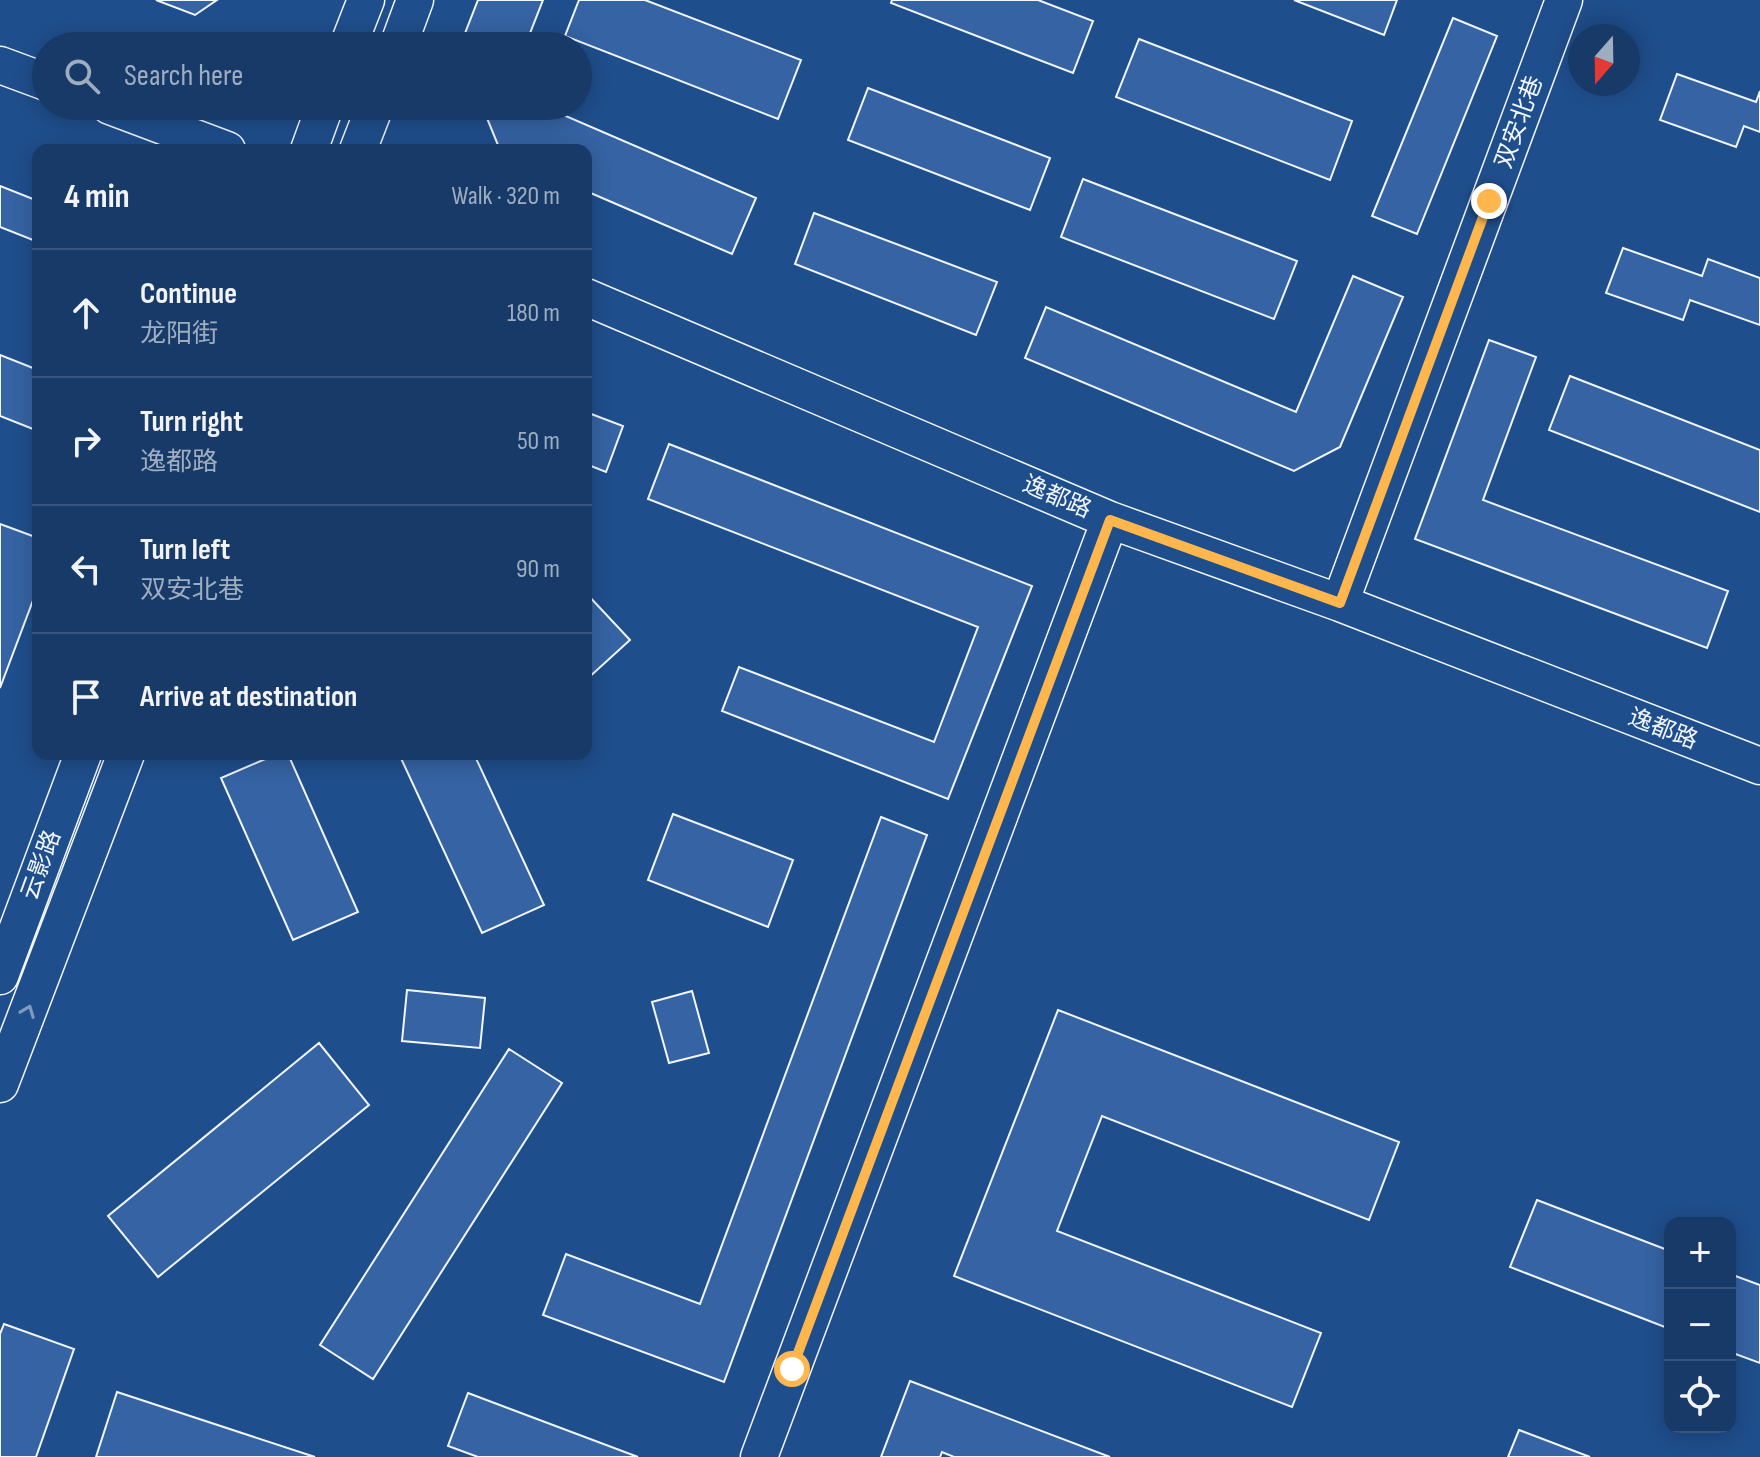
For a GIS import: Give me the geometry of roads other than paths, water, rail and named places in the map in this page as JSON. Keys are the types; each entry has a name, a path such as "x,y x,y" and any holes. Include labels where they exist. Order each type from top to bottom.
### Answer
{"street":[{"path":"353,32 366,0"},
{"path":"403,32 415,0"},
{"name":"双安北巷","path":"1340,603 1564,0"},
{"path":"0,65 32,77"},
{"path":"147,120 211,144"},
{"path":"311,144 320,120"},
{"path":"360,144 370,120"},
{"name":"逸都路","path":"592,300 1110,520 1340,603 1760,766"},
{"path":"759,1457 1110,520"},
{"name":"云影路","path":"0,976 81,760"},
{"path":"0,1084 124,760"}]}
